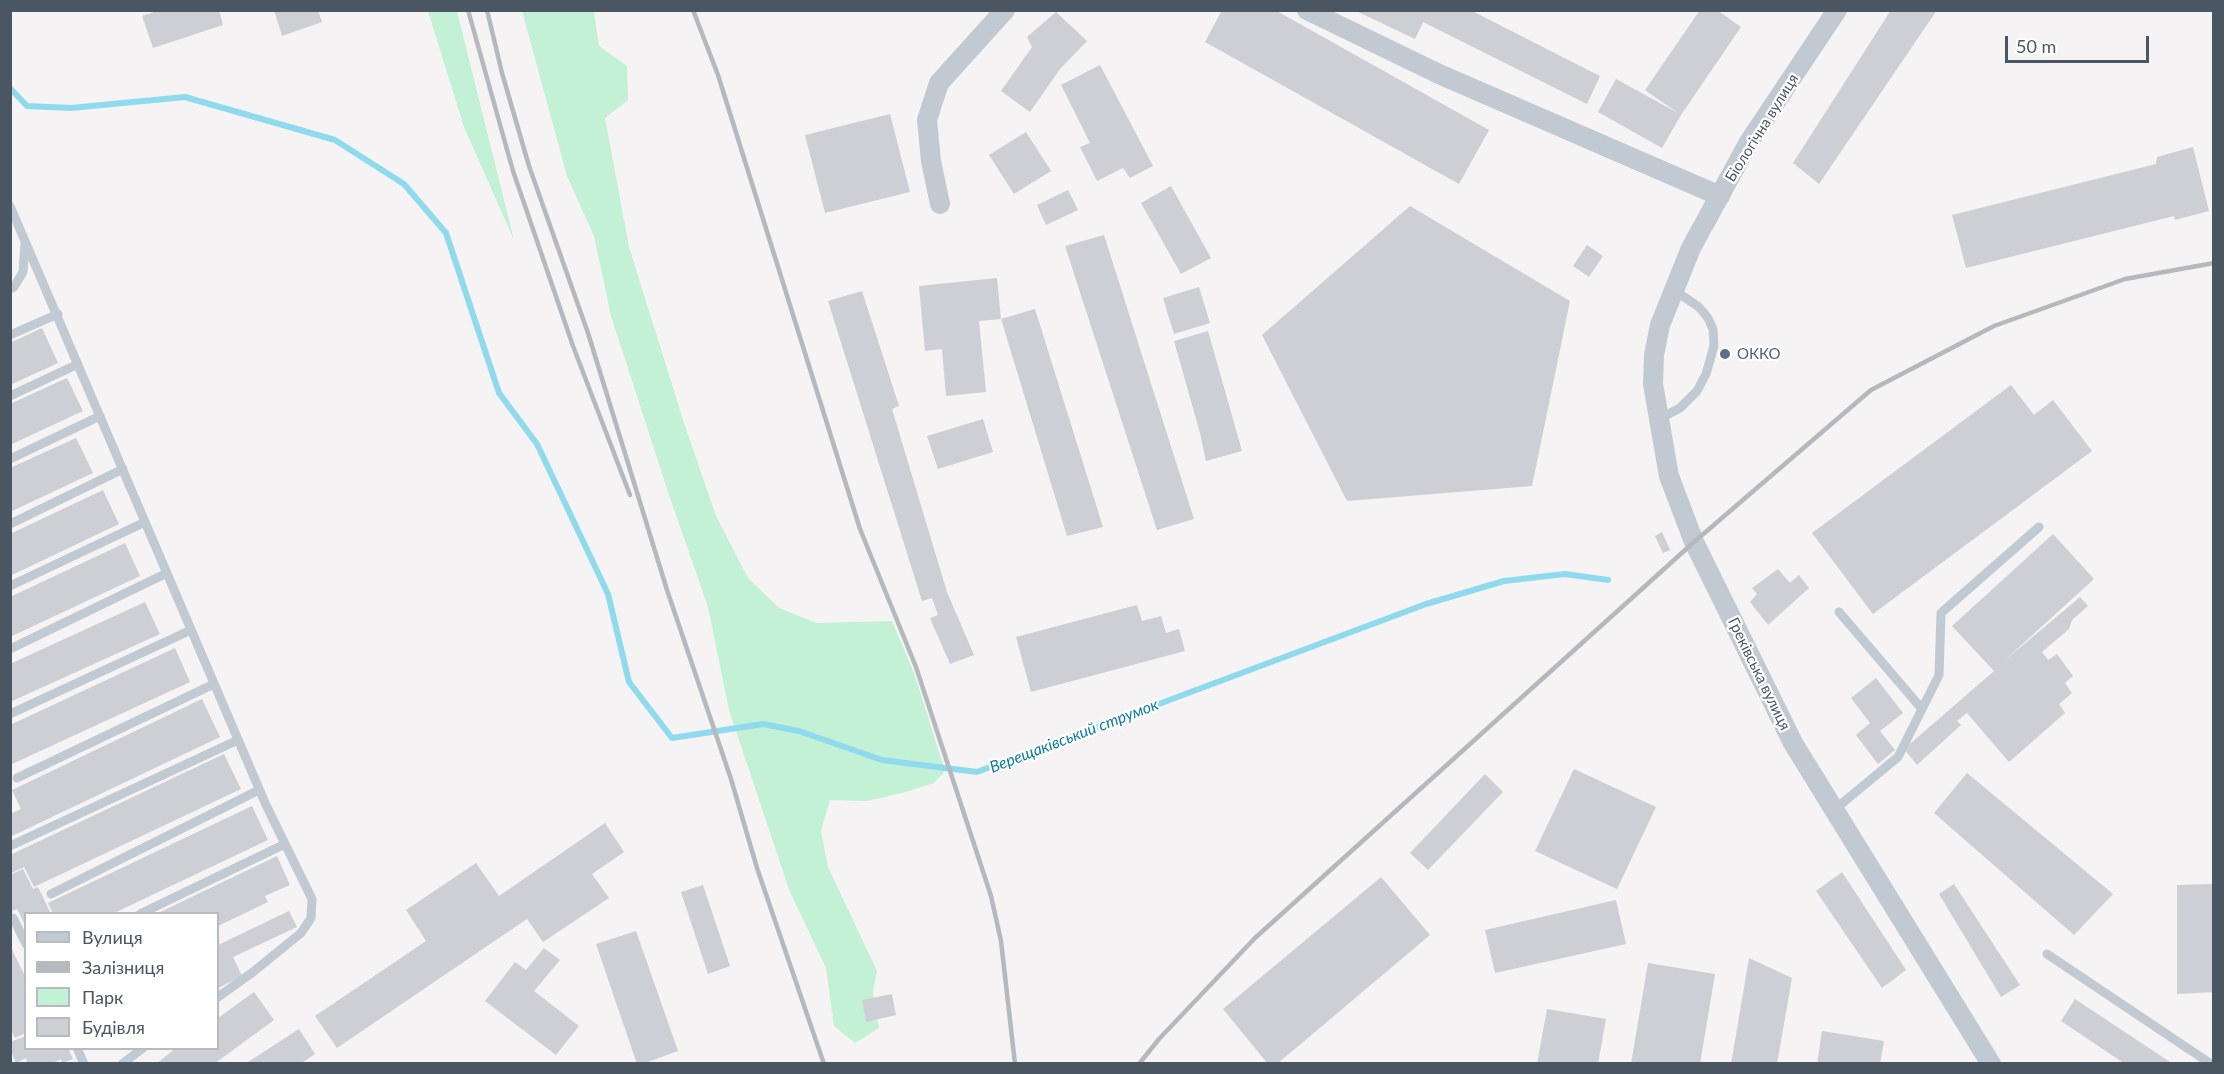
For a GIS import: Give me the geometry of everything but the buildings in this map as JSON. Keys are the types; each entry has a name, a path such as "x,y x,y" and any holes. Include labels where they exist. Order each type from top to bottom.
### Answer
{"street":[{"path":"940,204 931,161 927,120 939,82 1005,10"},
{"path":"1307,10 1439,74 1720,195"},
{"name":"Біологічна вулиця","path":"1691,248 1749,142 1837,10"},
{"name":"Греківська вулиця","path":"1691,248 1660,325 1654,355 1653,384 1669,476 1694,542 1793,743 1991,1064"}],"lane":[{"path":"10,206 259,790 312,898 311,918 301,933 219,996"},
{"path":"10,232 20,228"},
{"path":"10,289 14,288 23,272 26,241"},
{"path":"1659,420 1680,408 1697,390 1706,374 1713,346 1713,329 1707,318 1699,308 1674,290"},
{"path":"10,335 58,314"},
{"path":"10,396 78,364"},
{"path":"10,459 100,416"},
{"path":"10,524 123,469"},
{"path":"10,586 145,522"},
{"path":"1834,810 1898,757 1939,675 1941,612 2040,527"},
{"path":"10,649 167,573"},
{"path":"1839,612 1922,709"},
{"path":"10,714 191,630"},
{"path":"17,778 214,684"},
{"path":"10,846 238,740"},
{"path":"51,894 259,790"},
{"path":"144,912 285,844"},
{"path":"13,918 24,940"},
{"path":"2047,954 2211,1064"},
{"path":"78,1050 84,1064"},
{"path":"122,1064 140,1050"}],"green space":[{"path":"428,11 457,11 514,240 464,127"},
{"path":"522,11 594,11 599,46 627,66 628,100 605,118 629,247 684,423 716,516 748,578 779,608 816,623 892,621 914,673 945,771 934,783 902,793 867,801 830,800 821,831 828,867 877,971 873,992 879,1028 855,1043 834,1026 826,968 790,892 729,710 708,607 611,316 594,236 567,176"}],"waterway":[{"name":"Верещаківський струмок","path":"10,88 27,106 71,108 185,97 335,140 404,184 446,233 499,393 537,444 608,594 629,682 672,738 763,724 799,731 882,760 977,772 1426,604 1504,581 1565,574 1608,580"}],"railway":[{"path":"468,10 513,171 573,346 630,495"},
{"path":"487,10 502,73 529,166 588,333 667,590 731,779 757,868 824,1064"},
{"path":"693,10 718,75 860,529 916,667 991,896 1001,941 1015,1064"},
{"path":"1139,1064 1159,1039 1255,938 1694,542 1871,390 1994,326 2125,279 2214,263"}],"place":[{"name":"ОККО","path":"1725,354"}]}
